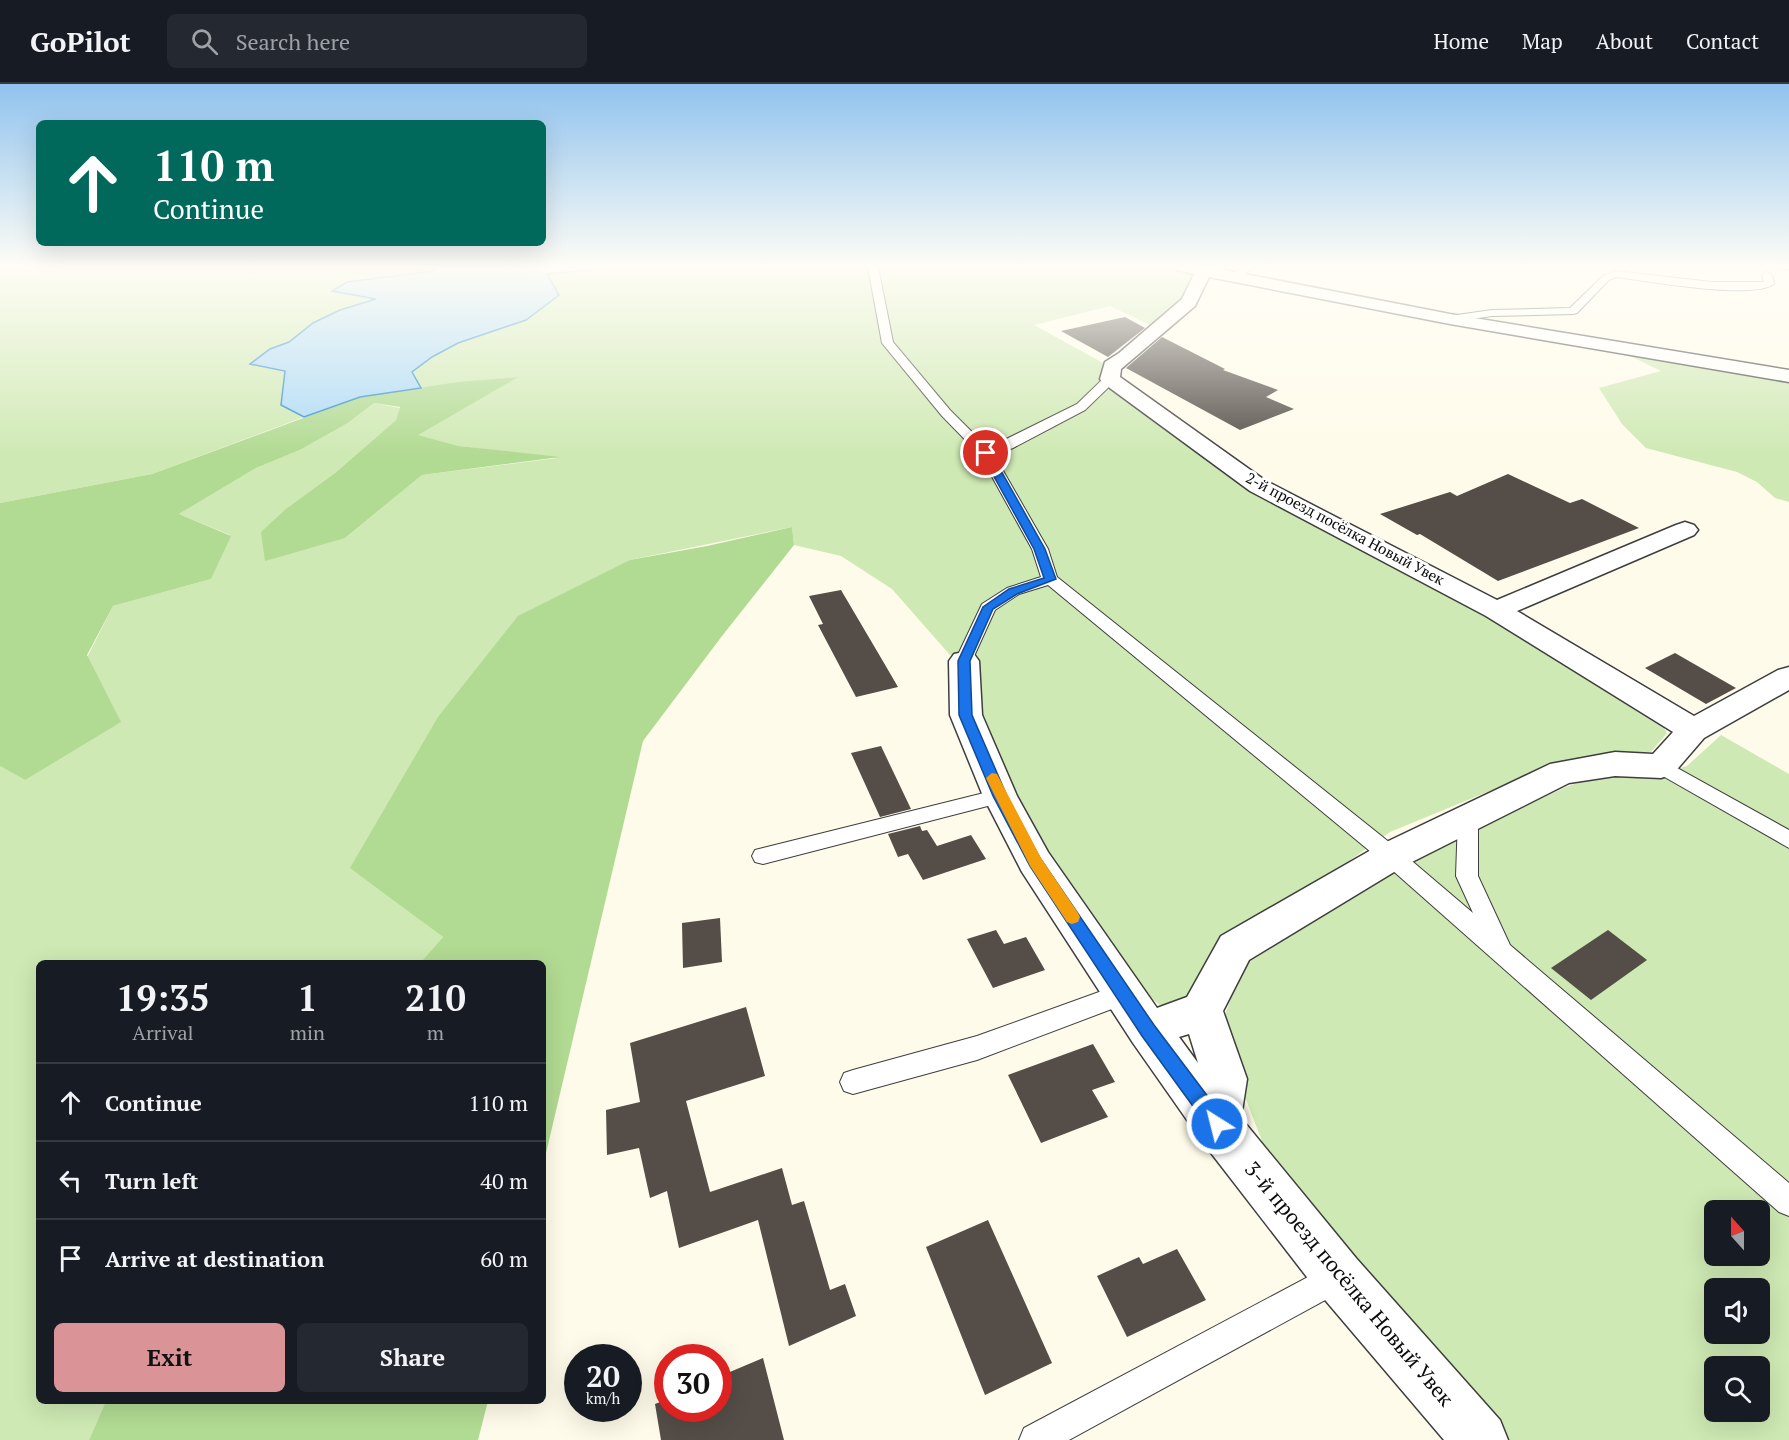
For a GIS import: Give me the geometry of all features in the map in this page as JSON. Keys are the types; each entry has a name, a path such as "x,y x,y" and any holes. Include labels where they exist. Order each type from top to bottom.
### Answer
{"street":[{"path":"1110,379 1112,366 1157,330"},
{"path":"1517,330 1789,376"},
{"name":"2-й проезд посёлка Новый Увек","path":"1110,379 1258,486 1496,610 1693,730"},
{"path":"1496,610 1685,530"},
{"name":"3-й проезд посёлка Новый Увек","path":"964,661 966,715 1000,796 1035,862 1148,1030 1217,1124 1338,1276 1480,1440"},
{"path":"1148,1030 1202,1010 1235,948 1391,856 1562,772 1615,764 1660,766 1693,730 1789,677"},
{"path":"1202,1010 1225,1079 1217,1124"}],"lane":[{"path":"885,330 888,343 946,413 986,453 1040,549 1050,579 1391,856 1789,1202"},
{"path":"986,453 1008,445 1081,408 1110,379"},
{"path":"964,661 988,607 1013,591 1050,579"},
{"path":"1660,766 1789,840"},
{"path":"762,856 1000,796"},
{"path":"1468,818 1467,876 1501,952"},
{"path":"853,1082 977,1048 1124,994"},
{"path":"1036,1440 1338,1276"}],"green space":[{"path":"0,330 304,330 289,342 270,349 251,364 285,371 281,404 304,417 152,474 0,503"},
{"path":"496,330 1044,330 1103,363 1101,378 1182,436 1487,613 1658,719 1667,733 1651,752 1560,762 1390,832 1318,883 1187,998 1161,1006 1142,991 1045,859 975,714 976,664 950,655 892,589 841,556 794,545 792,527 630,560 351,867 443,937 423,960 36,960 36,1404 105,1404 89,1440 0,1440 0,766 25,780 113,606 211,579 230,535 179,514 256,468 300,450 348,423 374,403 400,408 396,420 335,473 287,508 345,538 422,475 557,458 459,446 417,435 516,377 421,388 412,372 432,357 458,343"},
{"path":"1618,350 1789,371 1789,502 1775,498 1757,482 1737,472 1646,448 1622,424 1599,388 1661,371"},
{"path":"518,377 418,435 459,446 560,457 422,475 345,538 265,561 261,532 287,508 335,473 396,420 400,407 374,403 348,423 300,450 256,468 179,514 231,536 211,579 113,606 87,655 121,722 25,780 0,766 0,503 152,474 360,397 458,382"},
{"path":"792,527 794,545 643,741 546,1153 546,960 423,960 443,937 350,868 438,717 518,616 630,560"},
{"path":"1721,735 1789,774 1789,1440 1497,1440 1270,1162 1240,1084 1224,1018 1241,967 1414,858 1566,787 1598,776 1652,776 1687,766"},
{"path":"105,1404 487,1404 478,1440 89,1440"}],"water":[{"path":"304,330 496,330 458,343 432,357 412,372 421,388 360,397 304,417 281,405 285,371 250,364 270,349 289,342"}],"building":[{"path":"1064,330 1142,330 1108,357 1061,331"},
{"path":"1162,337 1225,369 1223,370 1278,390 1266,397 1294,409 1240,430 1126,368"},
{"path":"1508,474 1570,503 1582,499 1639,528 1498,581 1420,534 1417,535 1380,514 1450,492 1457,496"},
{"path":"841,590 898,687 856,697 818,625 823,624 809,596"},
{"path":"1675,653 1736,688 1706,704 1645,668"},
{"path":"881,746 911,809 880,817 851,753"},
{"path":"920,826 922,831 927,830 937,846 971,835 986,859 923,880 908,854 898,857 888,834"},
{"path":"720,918 722,962 683,968 682,923"},
{"path":"996,930 1004,944 1026,937 1045,970 993,988 967,939"},
{"path":"1608,930 1647,960 1591,1000 1551,968"},
{"path":"746,1007 765,1076 686,1101 710,1192 782,1168 792,1205 804,1201 830,1290 845,1284 856,1316 789,1346 758,1220 679,1248 667,1191 650,1198 639,1148 607,1155 606,1110 640,1102 630,1043"},
{"path":"1093,1044 1115,1082 1092,1090 1108,1117 1041,1143 1008,1075"},
{"path":"988,1220 1052,1363 985,1395 926,1247"},
{"path":"1177,1249 1206,1300 1127,1337 1097,1276 1139,1257 1143,1264"},
{"path":"763,1358 784,1440 661,1440 658,1422 732,1422 732,1371"}],"slow traffic":[{"path":"992,778 1035,862 1072,917"}],"route":[{"path":"986,453 1040,549 1050,579 1013,591 988,607 964,661 966,715 1000,796 1035,862 1148,1030 1217,1124"}]}
